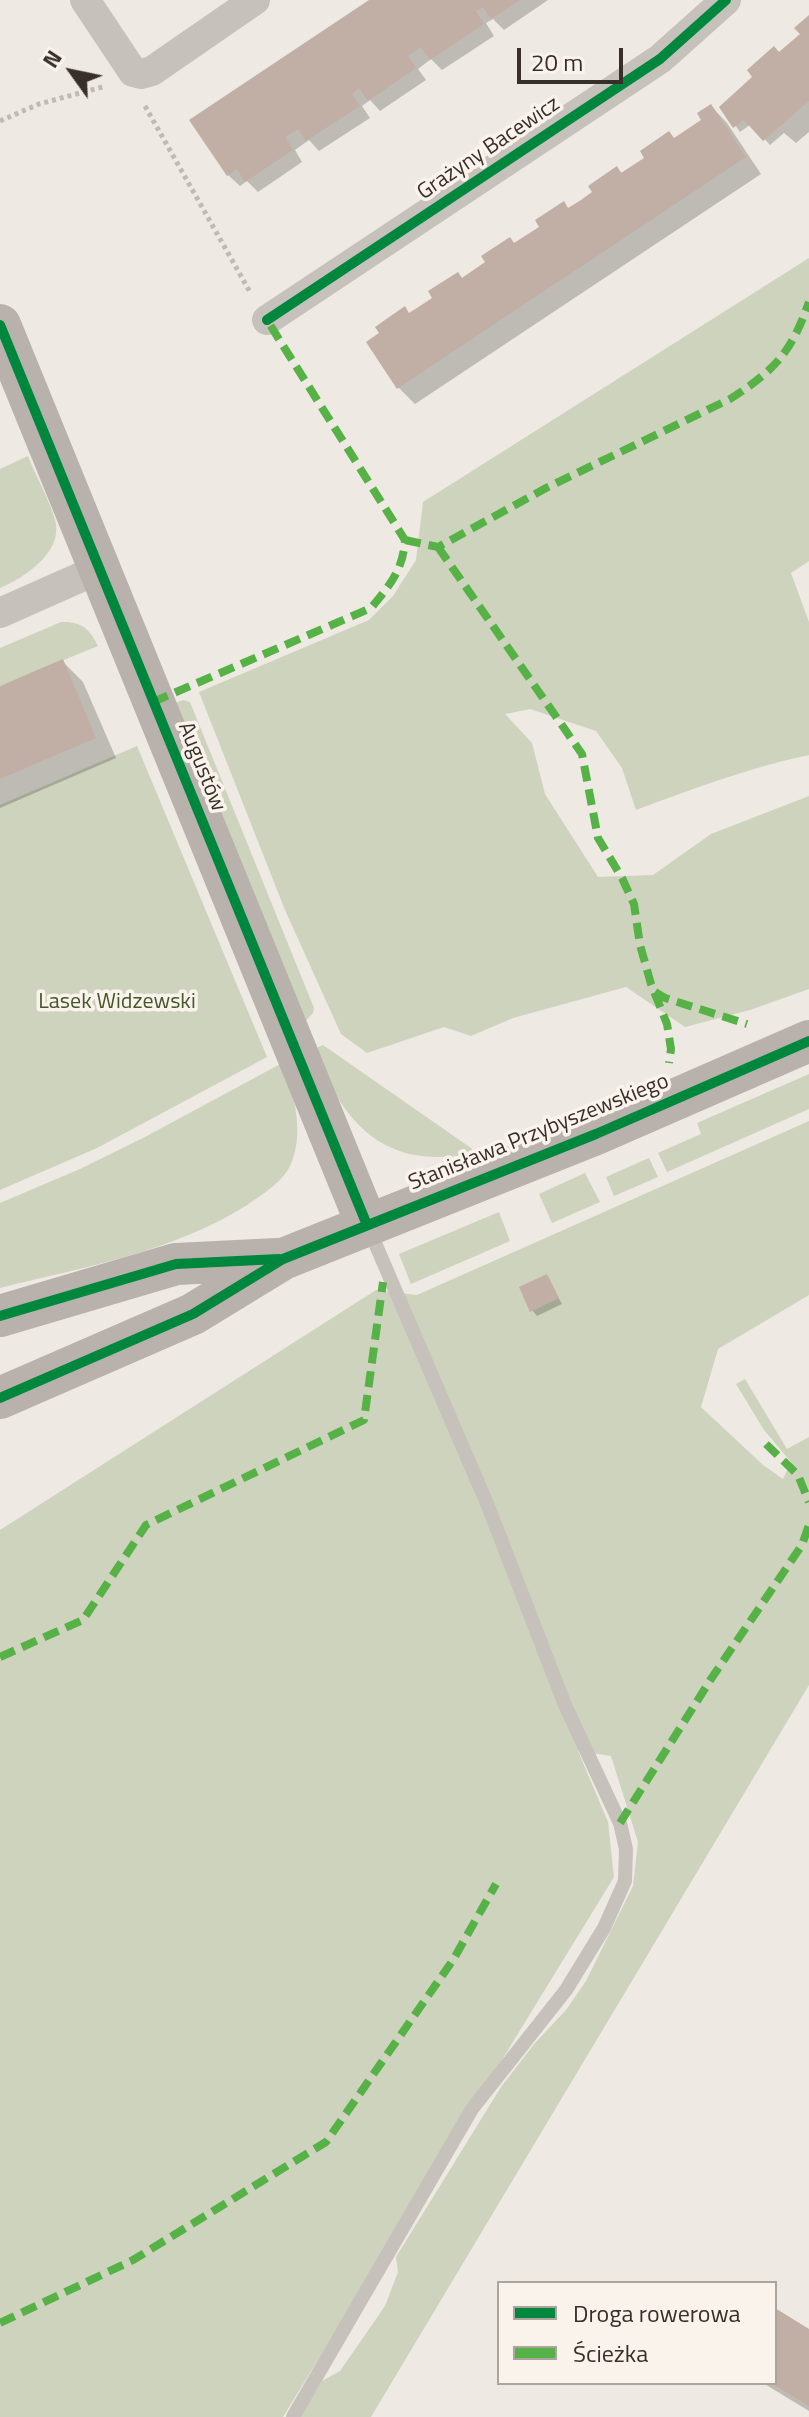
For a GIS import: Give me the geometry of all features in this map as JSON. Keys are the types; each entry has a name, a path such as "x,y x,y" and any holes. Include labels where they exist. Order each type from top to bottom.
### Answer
{"street":[{"path":"85,0 133,72 141,74 152,71 255,0"},
{"name":"Grażyny Bacewicz","path":"267,320 660,59 726,0"},
{"name":"Augustów","path":"0,325 367,1225"},
{"path":"0,613 99,569"},
{"name":"Stanisława Przybyszewskiego","path":"0,1398 193,1314 283,1259 596,1134 809,1041"},
{"name":"Stanisława Przybyszewskiego","path":"0,1316 176,1264 283,1259"}],"lane":[{"path":"293,2417 472,2109 566,1990 604,1928 625,1881 626,1849 620,1823 565,1705 488,1506 367,1225"}],"path":[{"path":"0,121 39,104 120,82 133,72 140,98 267,320"}],"green space":[{"path":"809,258 809,561 791,573 809,622 809,755 743,772 636,810 622,768 596,731 530,709 505,714 532,743 545,794 598,877 653,875 711,834 809,796 809,989 750,1010 685,1027 626,987 513,1018 471,1036 444,1027 367,1053 341,1034 285,910 199,692 369,620 393,596 416,560 423,502"},
{"path":"28,456 55,520 54,543 30,571 0,588 0,469"},
{"path":"61,622 84,627 98,646 0,686 0,648"},
{"path":"183,700 190,702 314,1008 305,1022 173,704"},
{"name":"Lasek Widzewski","path":"137,746 267,1057 97,1148 0,1190 0,805"},
{"path":"323,1045 475,1153 443,1157 416,1155 372,1137 339,1101 325,1077 312,1050"},
{"path":"284,1062 296,1113 297,1139 291,1164 272,1187 247,1205 189,1235 96,1265 0,1288 0,1203 145,1137"},
{"path":"809,1074 809,1109 667,1172 658,1153 701,1134 697,1123"},
{"path":"809,1121 809,1295 718,1349 701,1407 763,1465 783,1479 791,1462 764,1430 736,1384 745,1379 787,1449 809,1437 809,1685 371,2417 300,2417 322,2381 340,2371 385,2306 398,2272 396,2257 501,2087 535,2043 566,2010 586,1981 633,1886 638,1842 611,1756 578,1751 608,1822 614,1877 283,2417 0,2417 0,1530 376,1290 417,1295"},
{"path":"649,1158 658,1177 614,1196 606,1177"},
{"path":"585,1173 600,1202 552,1223 539,1194"},
{"path":"499,1212 510,1241 411,1284 399,1254"}],"building":[{"path":"369,0 520,0 491,19 483,7 476,11 484,24 430,60 421,47 408,56 416,68 368,101 359,88 352,94 360,106 306,141 298,129 285,137 293,150 245,182 237,169 227,176 189,120"},
{"path":"809,15 809,101 763,141 744,120 733,128 719,107 752,77 747,70 774,46 779,52 800,34 794,28"},
{"path":"711,104 746,157 397,389 366,342 379,333 375,327 405,306 409,313 420,306 432,298 428,291 458,272 462,278 485,262 481,256 510,237 514,243 539,227 535,220 564,201 568,208 581,200 592,192 588,186 617,166 621,173 644,158 640,151 669,131 674,138 701,120 697,113"},
{"path":"63,659 96,738 0,779 0,686"},
{"path":"547,1274 559,1298 530,1312 519,1287"},
{"path":"777,2309 809,2329 809,2406 774,2385 777,2385"}],"marked path":[{"path":"405,540 438,547 546,488 730,399 759,379 780,359 795,335 809,302"},
{"path":"153,702 371,608 390,584 402,560 405,540 267,320"},
{"path":"438,547 582,754 598,838 634,904 640,945 667,1024 671,1049 669,1063"},
{"path":"655,992 747,1024"},
{"path":"0,1657 83,1620 146,1525 364,1420 383,1282"},
{"path":"766,1444 798,1475 809,1502"},
{"path":"620,1823 711,1679 802,1545 809,1525"},
{"path":"0,2323 133,2260 326,2142 453,1960 496,1884"}],"cycle path":[{"path":"267,320 660,59 726,0"},
{"path":"0,325 367,1225"},
{"path":"0,1398 193,1314 283,1259 596,1134 809,1041"},
{"path":"0,1316 176,1264 279,1259"}]}
